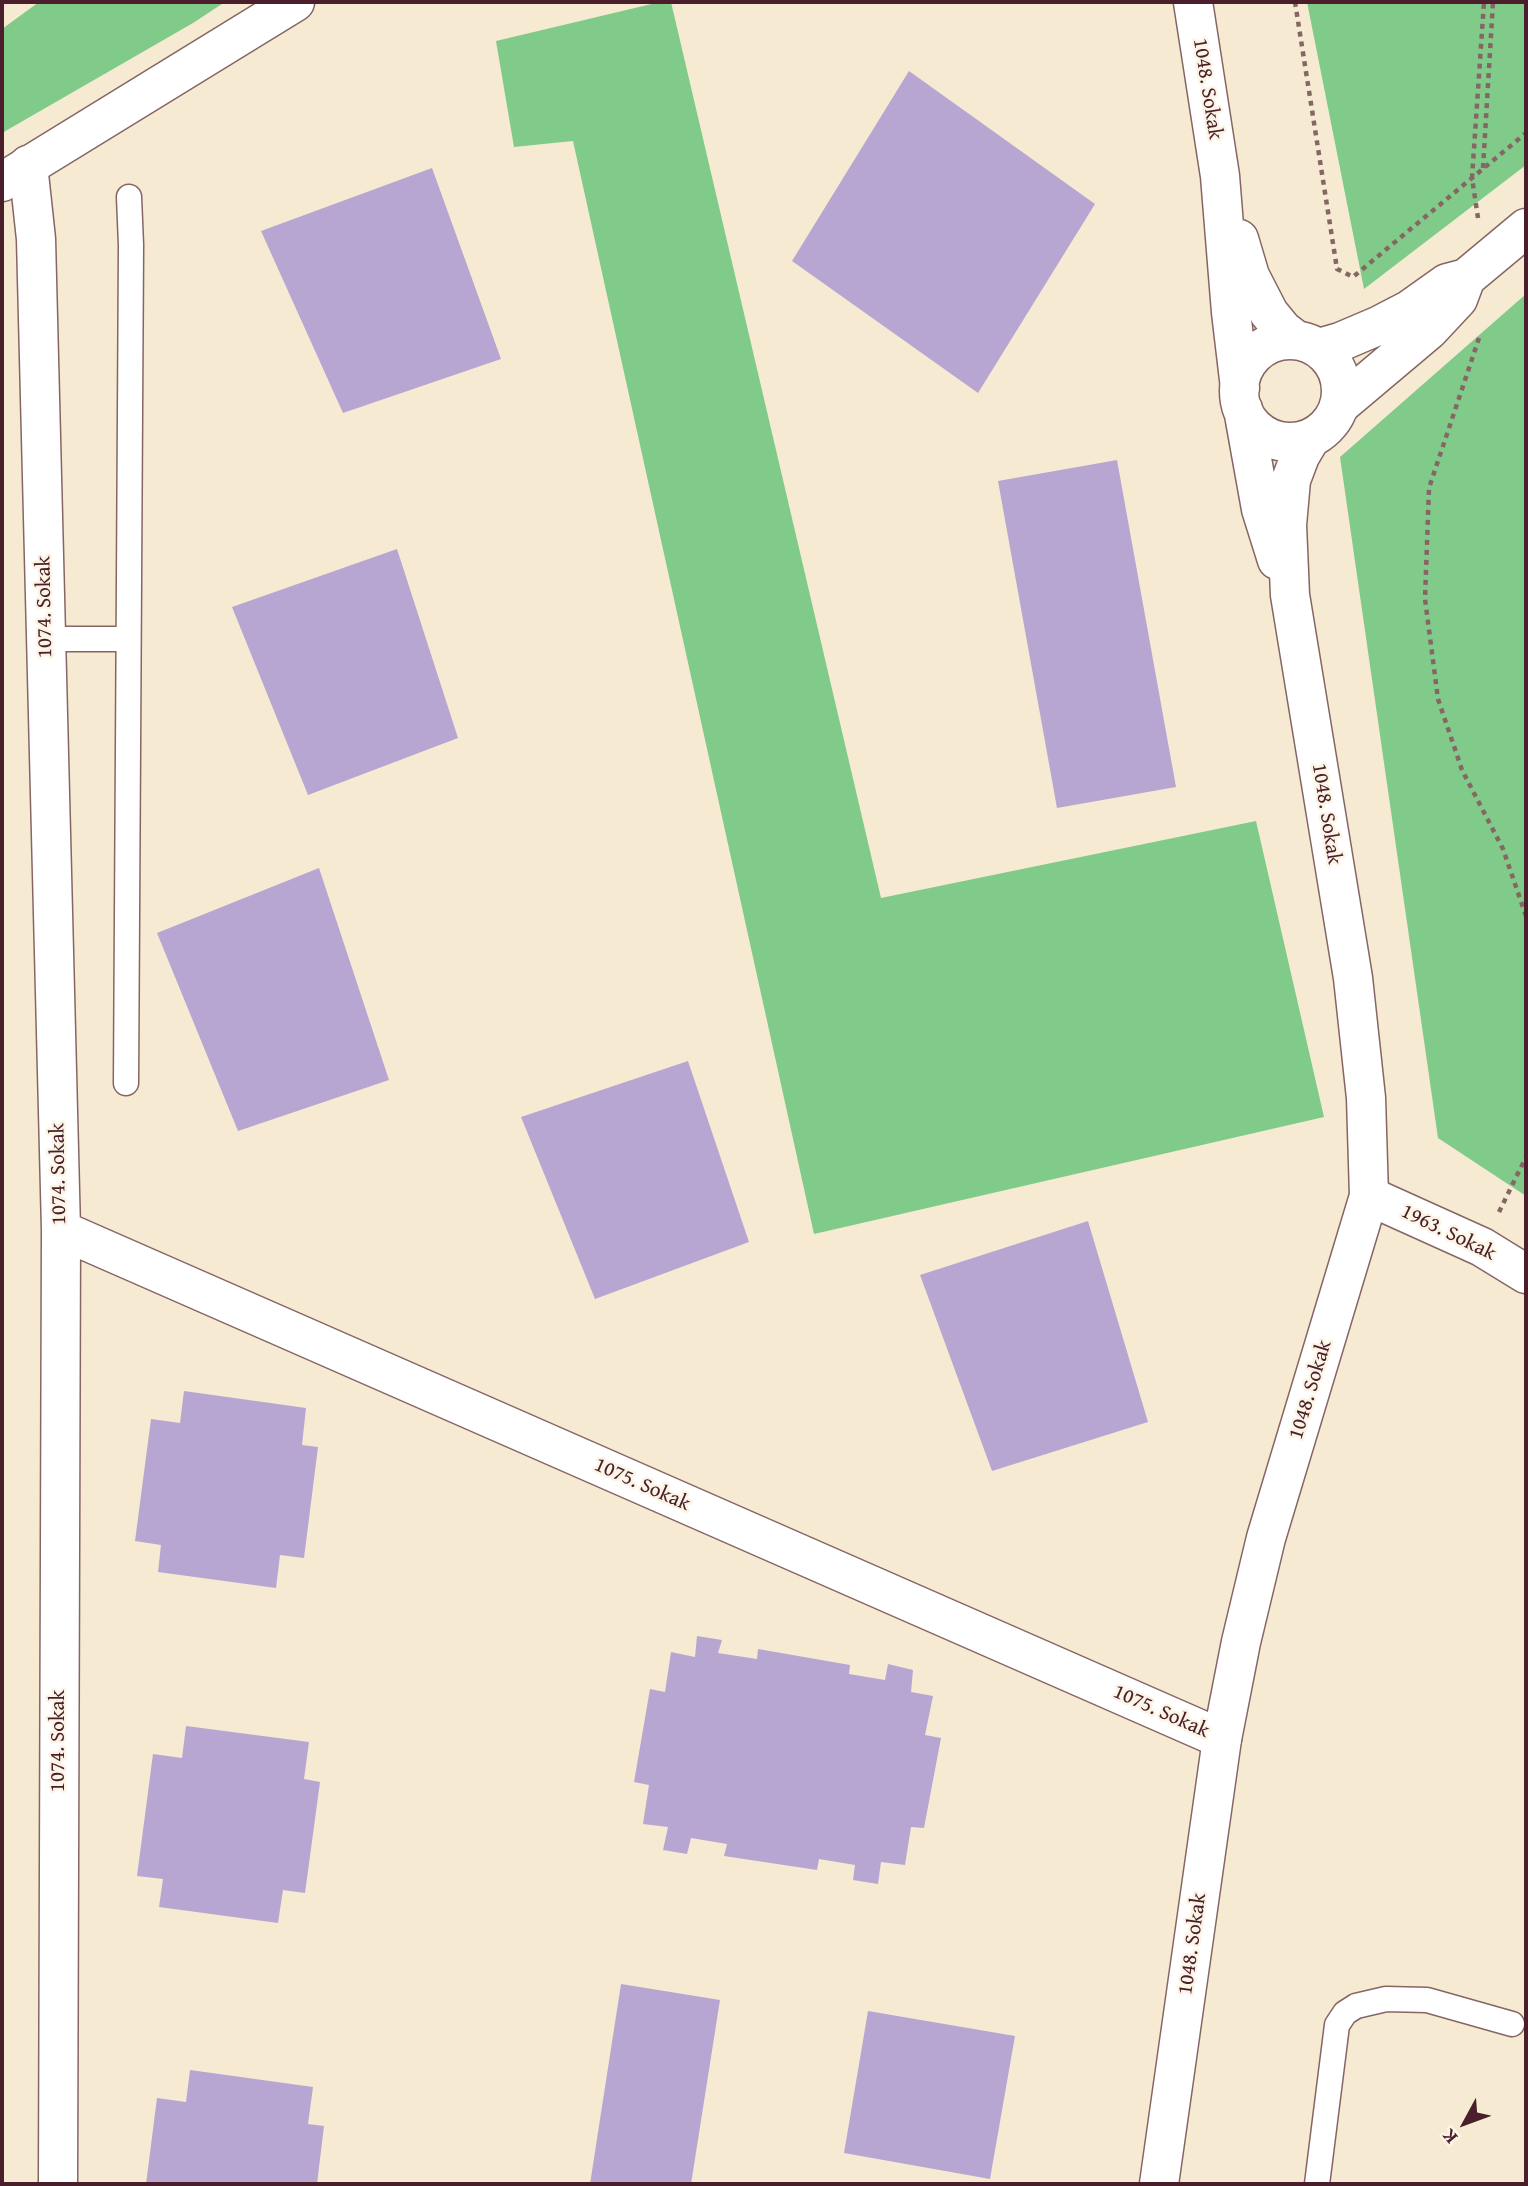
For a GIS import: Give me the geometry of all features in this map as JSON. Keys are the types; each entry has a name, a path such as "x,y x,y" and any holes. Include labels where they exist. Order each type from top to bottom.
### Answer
{"main road":[{"path":"15,173 295,2"},
{"name":"1048. Sokak","path":"1194,2 1220,176"},
{"name":"1074. Sokak","path":"15,173 36,239 61,1230 58,2184"},
{"path":"1220,176 1250,276 1269,313 1283,330 1308,344 1334,364 1341,384 1340,405"},
{"path":"1220,176 1241,398 1261,509 1290,595"},
{"path":"1310,439 1288,443 1265,436 1247,420 1241,398 1241,374 1253,354 1273,342 1340,342 1380,325 1409,310 1447,283 1475,270 1526,228"},
{"path":"1290,595 1287,525 1291,480 1300,456 1310,439 1329,425 1340,405 1429,330 1458,299 1475,270"},
{"name":"1048. Sokak","path":"1159,2184 1222,1739 1241,1642 1266,1538 1369,1196 1366,1098 1353,978 1290,595"},
{"name":"1963. Sokak","path":"1369,1196 1482,1247 1526,1274"},
{"name":"1075. Sokak","path":"61,1230 1222,1739"}],"lane":[{"path":"125,1083 131,245 129,197"},
{"path":"46,639 128,639"},
{"path":"1317,2184 1337,2025 1345,2013 1356,2006 1385,1999 1427,2000 1513,2024"}],"path":[{"path":"1294,2 1337,269 1353,276 1526,133"},
{"path":"1475,270 1472,178 1484,2"},
{"path":"1483,169 1493,2"},
{"path":"1480,337 1429,488 1425,599 1438,699 1462,770 1503,849 1526,916"},
{"path":"1482,1247 1526,1157"}],"green space":[{"path":"39,2 225,2 2,133 2,29"},
{"path":"660,2 671,2 881,898 1256,821 1324,1117 814,1234 573,141 514,147 496,41"},
{"path":"1307,2 1526,2 1526,165 1364,289"},
{"path":"1526,294 1526,1196 1438,1138 1340,457"}],"building":[{"path":"909,71 1095,204 978,393 792,261"},
{"path":"432,168 501,359 343,413 261,231"},
{"path":"1117,460 1176,787 1057,808 998,481"},
{"path":"397,549 458,738 308,795 232,607"},
{"path":"319,868 389,1080 238,1131 157,933"},
{"path":"688,1061 749,1242 595,1299 521,1117"},
{"path":"1088,1221 1148,1422 992,1471 920,1275"},
{"path":"184,1391 306,1408 302,1445 318,1447 304,1558 280,1555 276,1588 158,1572 161,1545 135,1541 151,1419 180,1423"},
{"path":"697,1636 722,1640 718,1653 757,1659 758,1649 850,1665 849,1674 885,1680 888,1664 913,1670 911,1692 933,1696 925,1735 941,1738 924,1828 911,1827 905,1865 881,1862 878,1884 853,1880 855,1865 819,1859 817,1870 724,1856 727,1844 691,1838 687,1854 663,1850 668,1827 643,1824 649,1785 634,1782 650,1689 665,1692 671,1652 695,1657"},
{"path":"186,1726 309,1742 304,1779 320,1782 305,1893 283,1890 278,1923 159,1907 163,1879 137,1876 153,1754 182,1758"},
{"path":"621,1984 720,2000 691,2184 590,2184"},
{"path":"868,2011 1015,2036 990,2179 844,2153"},
{"path":"190,2070 313,2087 308,2124 324,2126 317,2184 146,2184 157,2098 186,2102"}]}
